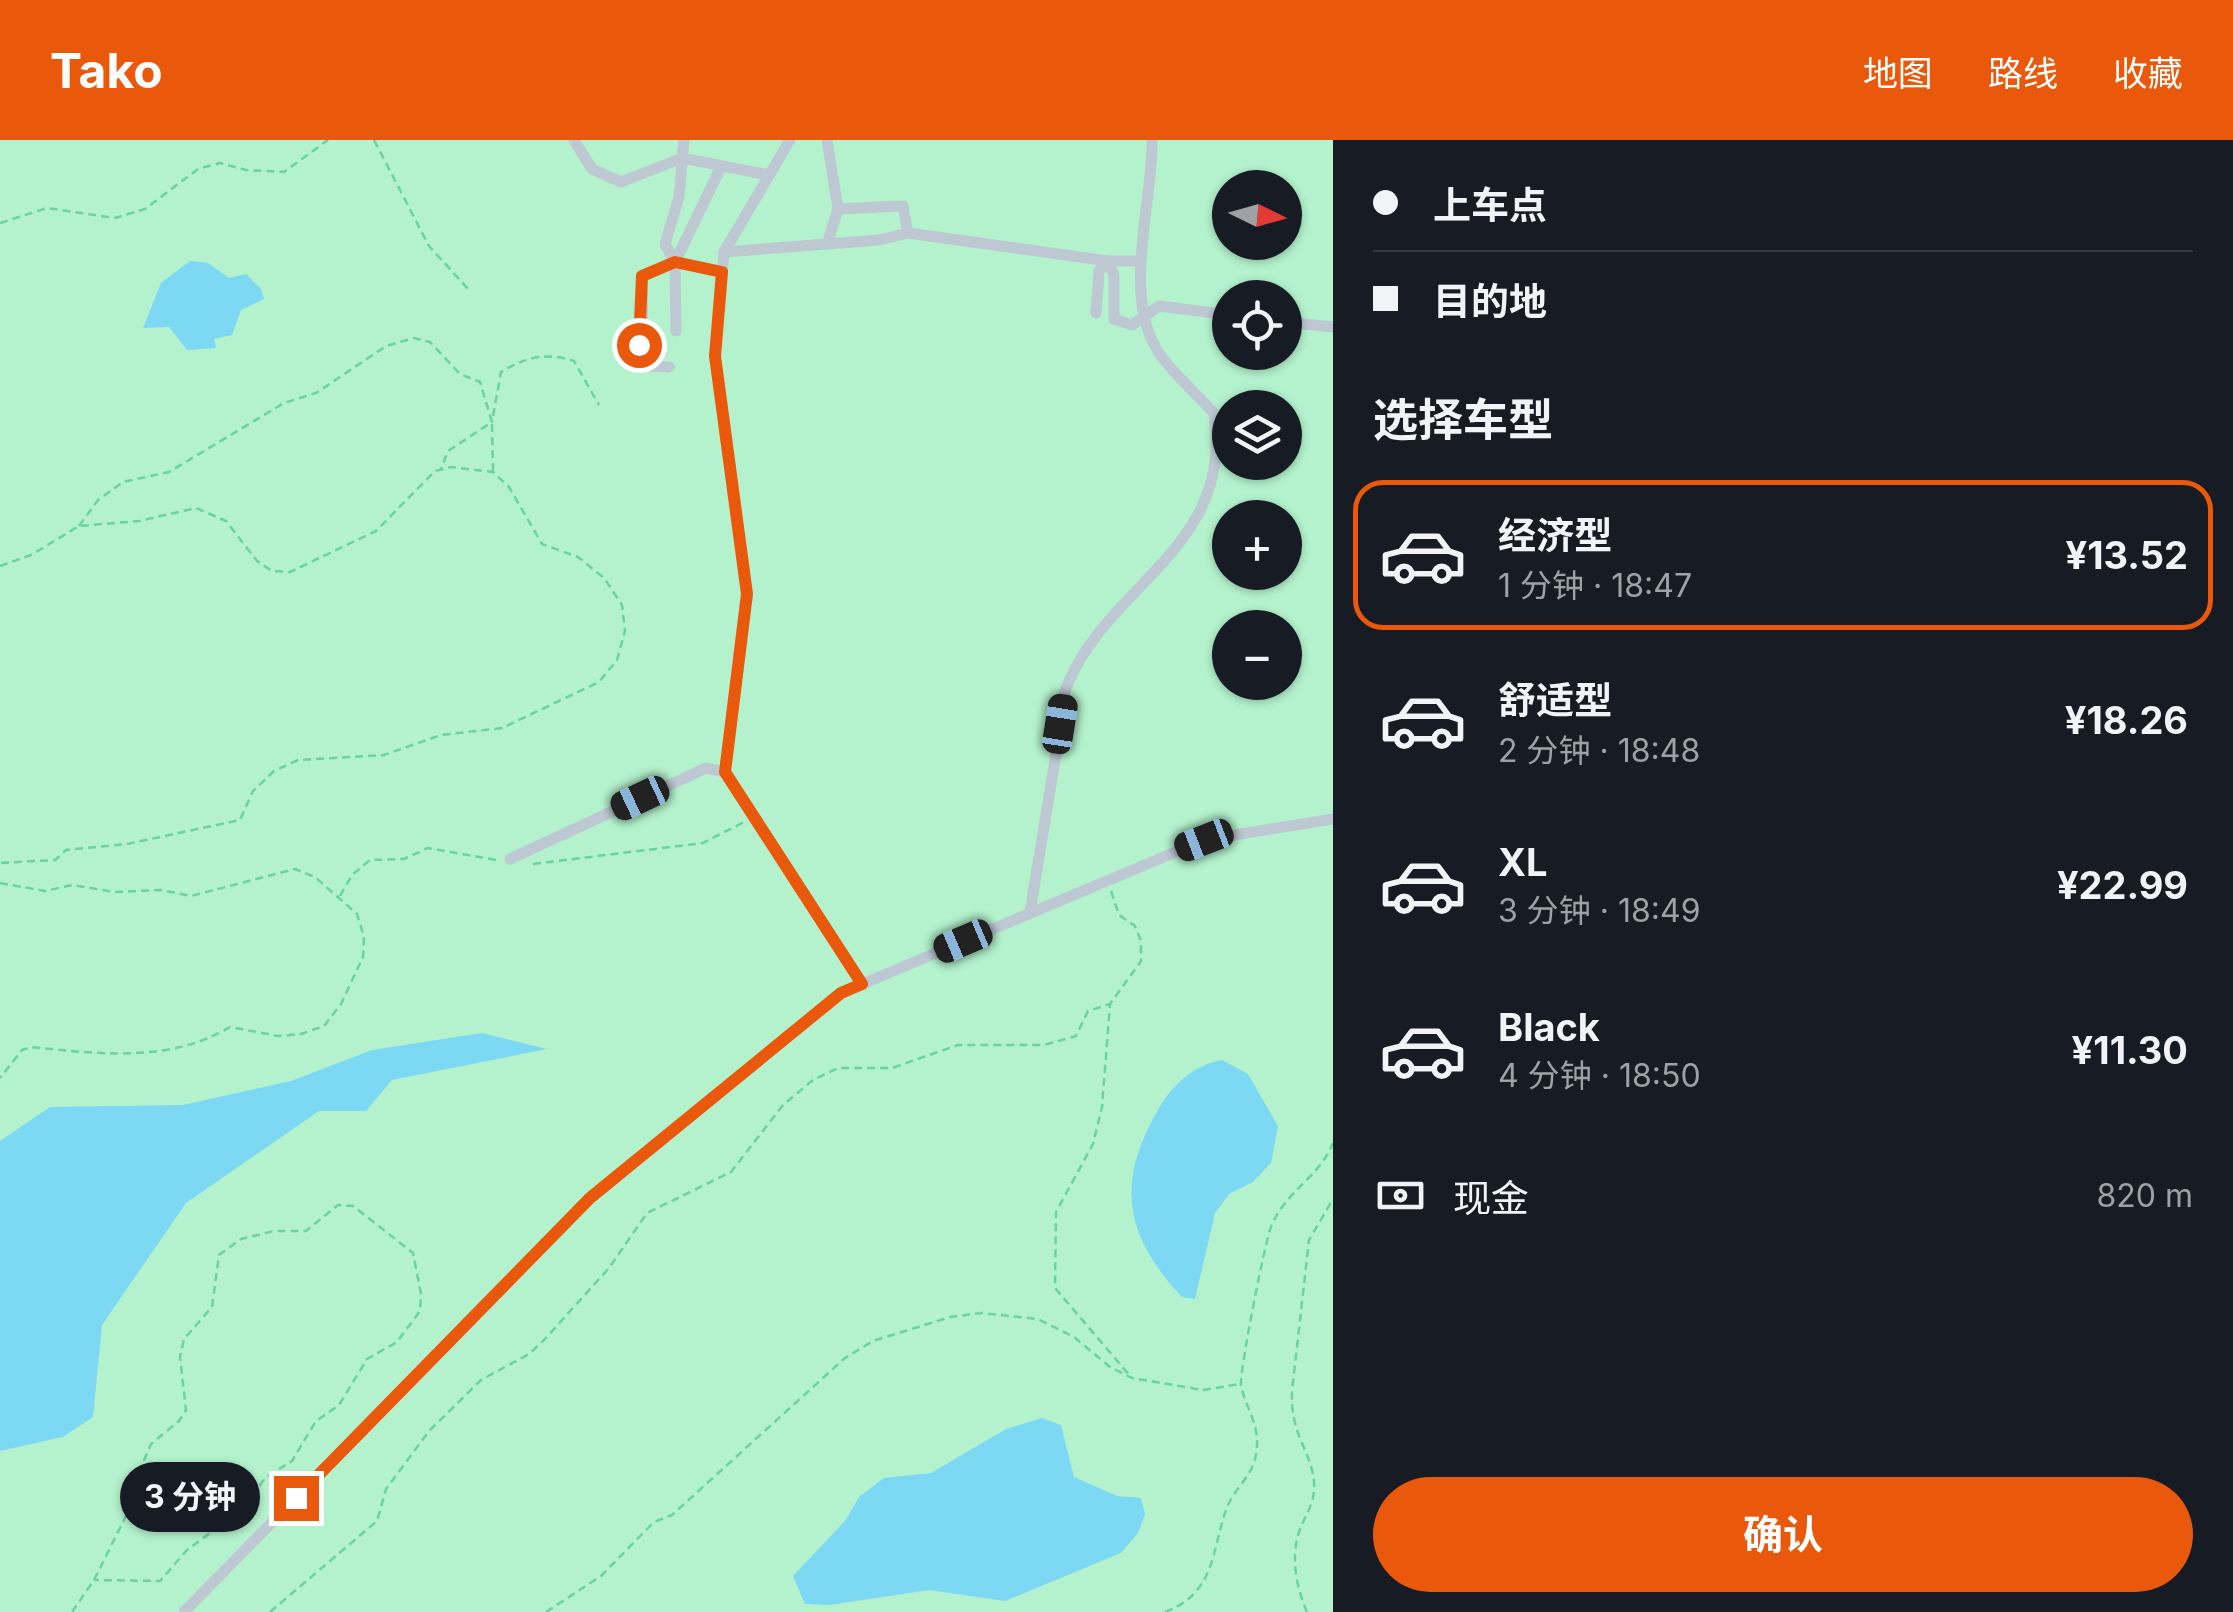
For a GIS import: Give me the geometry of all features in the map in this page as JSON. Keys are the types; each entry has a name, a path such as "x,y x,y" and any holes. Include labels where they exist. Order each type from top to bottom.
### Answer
{"street":[{"path":"574,140 592,170 621,182 682,158 769,176"},
{"path":"675,262 665,244 679,197 684,140"},
{"path":"790,140 724,252 715,356 747,594 725,772 862,984"},
{"path":"826,140 838,210 828,241"},
{"path":"1030,912 1066,686 1106,621 1184,544 1203,505 1214,460 1214,413 1158,354 1144,315 1140,261 1153,174 1152,140"},
{"path":"676,331 675,262 722,167"},
{"path":"679,197 703,203"},
{"path":"838,210 903,206 908,233"},
{"path":"724,252 879,240 908,233 1108,261 1140,261"},
{"path":"1096,313 1099,271 1108,261"},
{"path":"1108,261 1114,275 1114,319 1132,325 1159,306 1212,313"},
{"path":"669,367 650,366 643,358 642,276 675,262 722,272"},
{"path":"1302,324 1333,327"},
{"path":"510,858 706,768 725,772"},
{"path":"184,1612 590,1198 841,993 1204,840 1333,820"}],"path":[{"path":"0,223 47,208 115,218 145,208 198,169 220,163 246,170 284,172 320,142 328,140"},
{"path":"374,140 428,246 469,290"},
{"path":"0,566 31,555 79,526 98,500 123,482 169,472 284,404 316,392 386,346 414,338 430,342 460,374 480,382 492,422"},
{"path":"493,472 492,422 502,372 525,358 560,356 574,361 599,405"},
{"path":"79,526 139,521 196,508 210,510 226,522 257,560 272,571 290,572 376,531 440,470 448,451 492,422"},
{"path":"0,862 55,860 66,850 127,844 240,820 253,791 274,771 298,760 384,755 441,735 502,728 599,682 617,660 624,631 622,605 604,578 578,557 542,544 510,488 493,472 440,470"},
{"path":"340,896 352,875 370,860 404,859 428,848 489,861 510,858 534,864 703,843 754,818"},
{"path":"0,883 45,891 72,885 115,892 161,890 191,896 295,869 340,896 357,914 364,937 363,957 342,1004 324,1026 278,1036 230,1027 204,1042 180,1049 103,1055 31,1047 22,1050 0,1078"},
{"path":"1107,880 1119,915 1135,926 1141,941 1141,961 1110,1004 1102,1108 1092,1144 1056,1212 1055,1288 1132,1378"},
{"path":"270,1612 377,1521 386,1490 429,1432 481,1380 545,1340 608,1268 648,1213 731,1172 783,1105 813,1080 838,1068 892,1068 958,1045 1044,1044 1076,1036 1088,1011 1110,1004"},
{"path":"1165,1612 1195,1592 1216,1558 1228,1506 1255,1462 1255,1424 1240,1384 1270,1229 1285,1199 1324,1167 1333,1143"},
{"path":"1307,1612 1299,1592 1295,1559 1298,1536 1314,1498 1314,1478 1291,1414 1292,1392 1309,1240 1333,1198"},
{"path":"72,1612 94,1580 134,1502 136,1479 150,1444 179,1421 186,1410 180,1357 184,1340 212,1307 218,1255 241,1240 274,1230 306,1230 338,1204 353,1206 402,1240 412,1253 421,1294 420,1311 398,1342 368,1360 339,1405 316,1421 292,1461 265,1478 243,1508 187,1550 160,1582 94,1580"},
{"path":"546,1612 601,1576 654,1522 672,1515 808,1388 874,1341 950,1317 1019,1315 1058,1327 1110,1367 1132,1378 1202,1390 1240,1384"}],"green space":[{"path":"0,140 1333,140 1333,1612 0,1612"}],"water":[{"path":"190,261 208,263 229,278 246,274 261,289 264,299 241,310 232,335 214,339 216,348 187,350 169,327 143,328 161,283"},
{"path":"482,1033 547,1049 392,1080 366,1111 319,1111 186,1203 102,1325 93,1417 63,1437 0,1451 0,1141 50,1107 183,1105 291,1081 372,1050"},
{"path":"1222,1060 1248,1074 1278,1126 1271,1163 1253,1182 1229,1194 1215,1213 1195,1299 1182,1297 1148,1252 1132,1208 1132,1186 1144,1137 1164,1101 1193,1071"},
{"path":"1042,1418 1061,1425 1074,1477 1117,1496 1141,1498 1145,1514 1138,1533 1121,1553 1005,1601 929,1590 830,1605 805,1604 793,1576 845,1521 859,1497 884,1478 931,1473 1006,1429"}],"route":[{"path":"296,1498 590,1198 841,993 862,984 725,772 747,594 715,356 722,272 675,262 642,276 639,345"}]}
